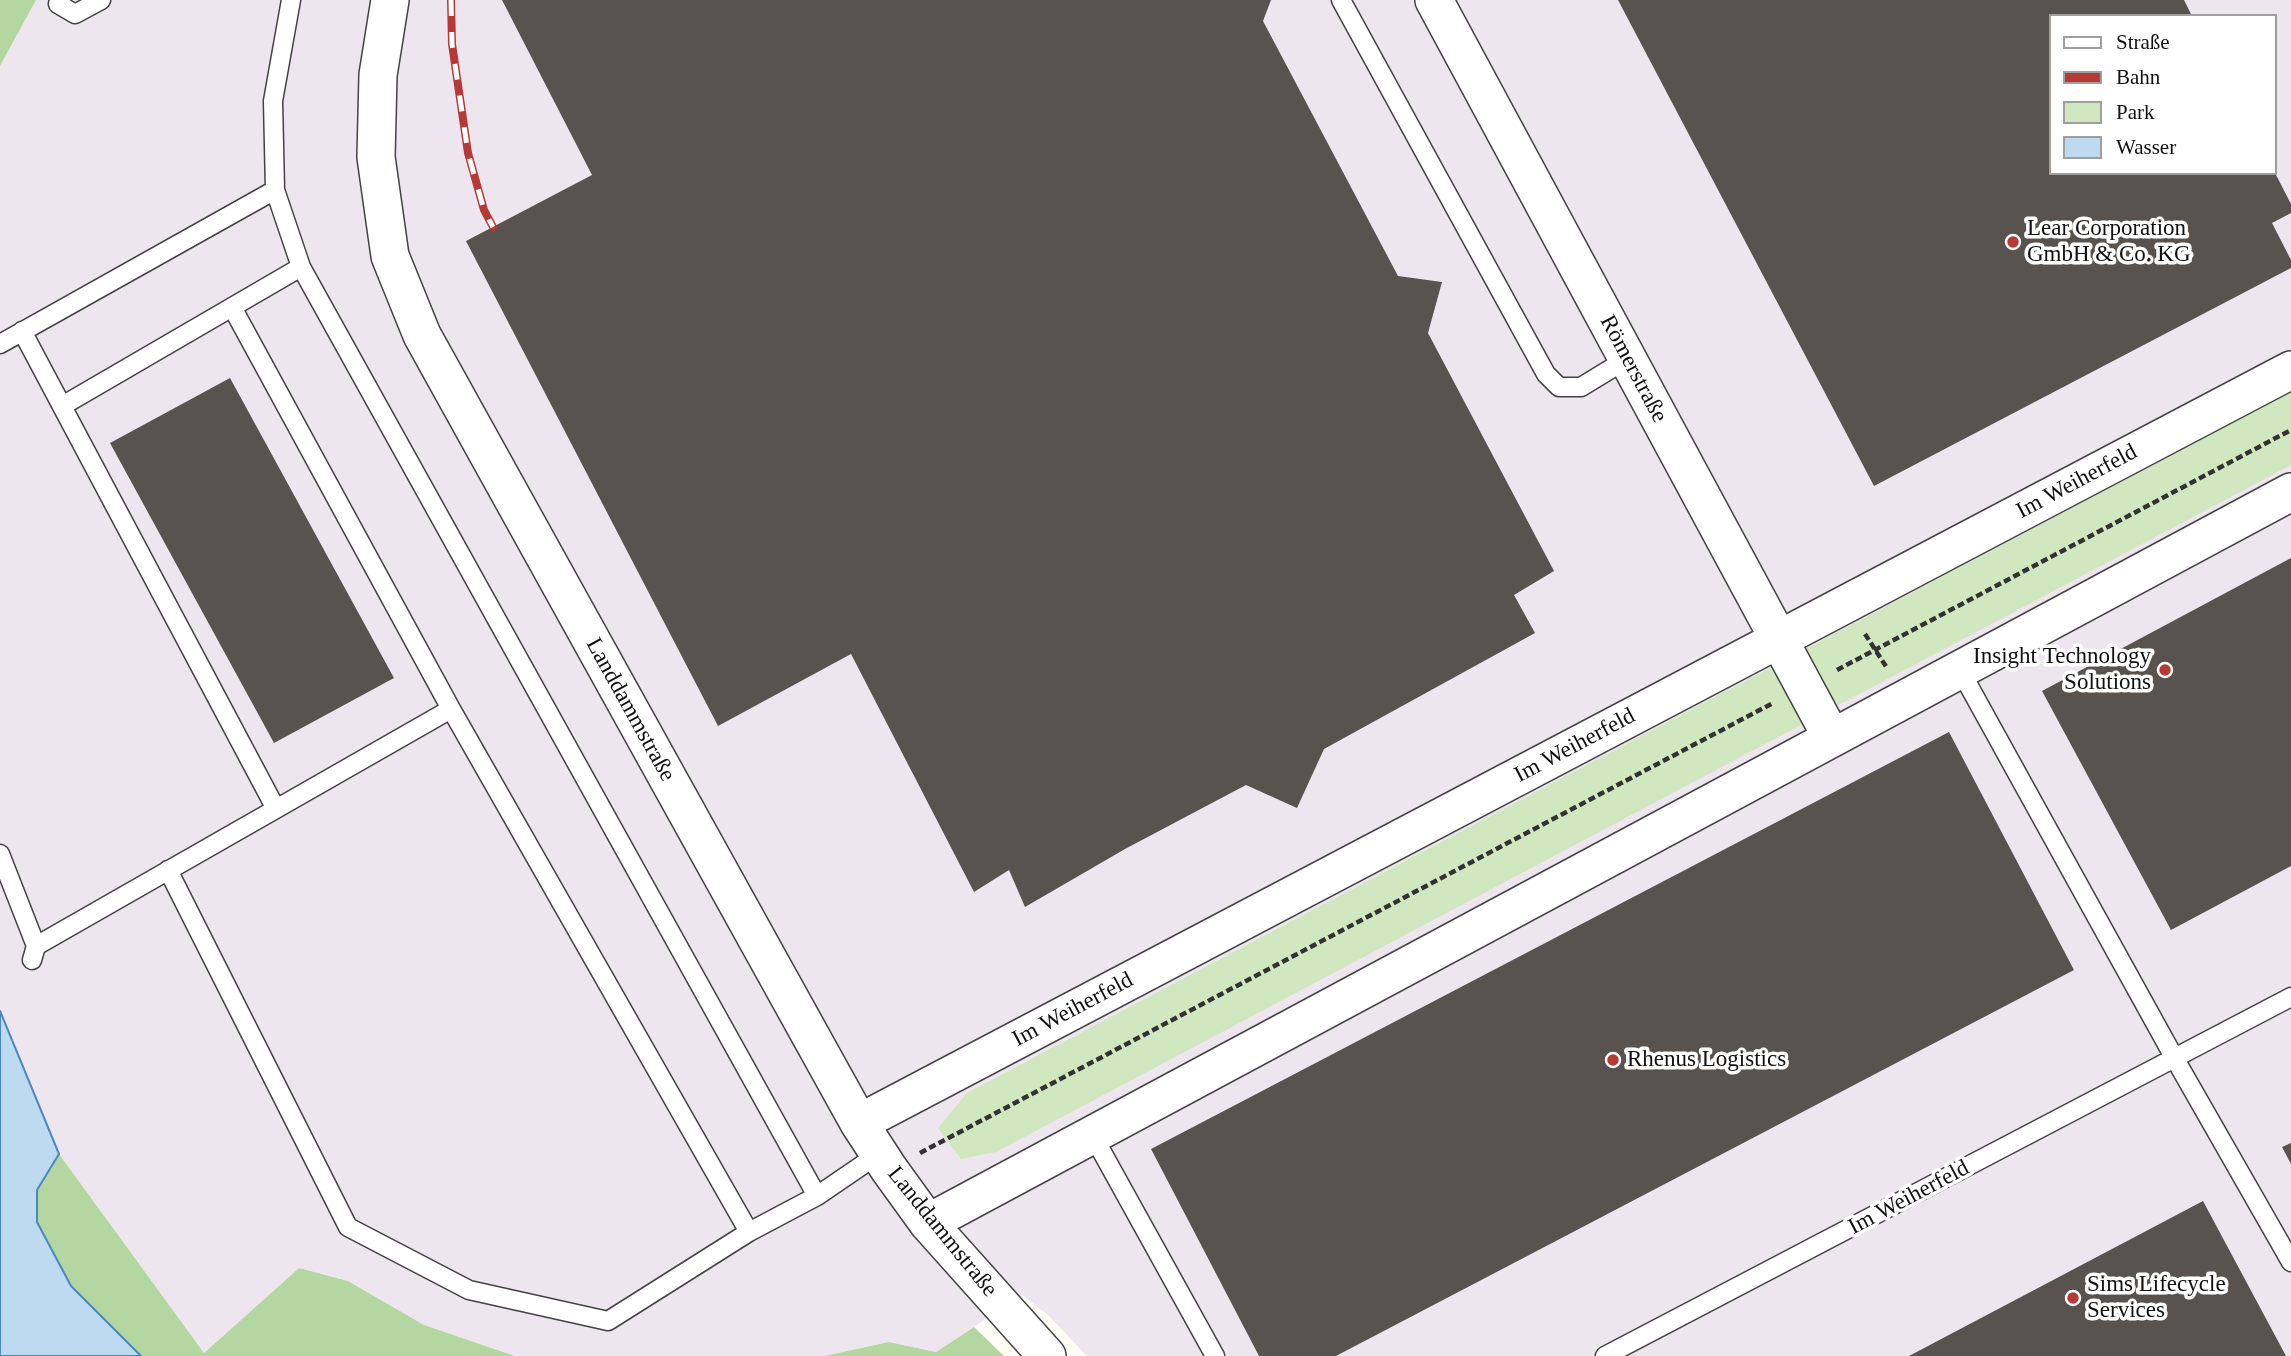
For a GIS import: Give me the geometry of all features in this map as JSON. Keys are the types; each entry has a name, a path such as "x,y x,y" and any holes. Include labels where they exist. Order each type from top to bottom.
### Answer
{"street":[{"name":"Landdammstraße","path":"390,0 378,75 376,158 390,256 422,335 859,1123 928,1223 1047,1356"},
{"name":"Römerstraße","path":"1434,0 1832,738"},
{"name":"Im Weiherfeld","path":"859,1123 2291,370"},
{"path":"928,1223 2291,492"}],"lane":[{"path":"71,4 79,12 101,0"},
{"path":"291,0 273,101 275,190 301,267 817,1196"},
{"path":"1341,0 1546,374 1559,387 1581,387 1627,359"},
{"path":"0,344 275,190"},
{"path":"62,406 301,267"},
{"path":"232,307 451,709 749,1233"},
{"path":"22,331 276,809"},
{"path":"1960,670 2175,1059 2291,1262"},
{"path":"0,854 34,953 168,870 451,709"},
{"path":"168,870 348,1227 470,1290 608,1321 749,1233 817,1196 880,1153"},
{"name":"Im Weiherfeld","path":"1605,1356 2291,997"},
{"path":"1092,1134 1215,1356"}],"path":[{"path":"1830,673 2291,430"},
{"path":"1863,631 1893,676"},
{"path":"946,1139 1779,700"}],"shaded area":[{"path":"36,0 2291,0 2291,1356 1087,1356 1048,1315 1022,1295 936,1352 889,1342 824,1356 515,1356 424,1325 348,1281 299,1268 204,1353 59,1154 0,1011 0,66"}],"green space":[{"path":"0,0 36,0 0,66"},
{"path":"2291,392 2291,465 996,1152 961,1159 938,1128 967,1093"},
{"path":"59,1154 204,1353 299,1268 348,1281 424,1325 515,1356 141,1356 71,1286 37,1222 37,1190"},
{"path":"974,1327 1004,1356 824,1356 889,1342 936,1352"}],"water":[{"path":"0,1011 59,1154 37,1190 37,1222 71,1286 141,1356 0,1356"}],"building":[{"path":"502,0 1271,0 1263,21 1398,276 1442,282 1428,333 1554,571 1514,595 1535,633 1324,749 1297,808 1246,785 1125,849 1025,907 1009,870 974,892 851,654 718,726 466,241 592,175"},
{"name":"Lear Corporation GmbH & Co. KG","path":"1618,0 2184,0 2191,14 2050,14 2050,175 2276,175 2291,204 2291,213 2272,223 2291,260 2291,268 1874,486"},
{"path":"230,378 394,678 274,743 110,443"},
{"path":"2291,558 2291,866 2171,930 2042,691"},
{"name":"Rhenus Logistics","path":"1949,732 2074,970 1336,1356 1259,1356 1151,1149"},
{"path":"2291,1143 2291,1164 2282,1147"},
{"path":"2203,1201 2286,1356 1909,1356"}],"railway":[{"path":"451,0 452,44 468,153 484,210 493,227"}],"place":[{"name":"Lear Corporation GmbH & Co. KG","path":"2013,242"},
{"name":"Insight Technology Solutions","path":"2165,670"},
{"name":"Rhenus Logistics","path":"1613,1060"},
{"name":"Sims Lifecycle Services","path":"2073,1298"}]}
